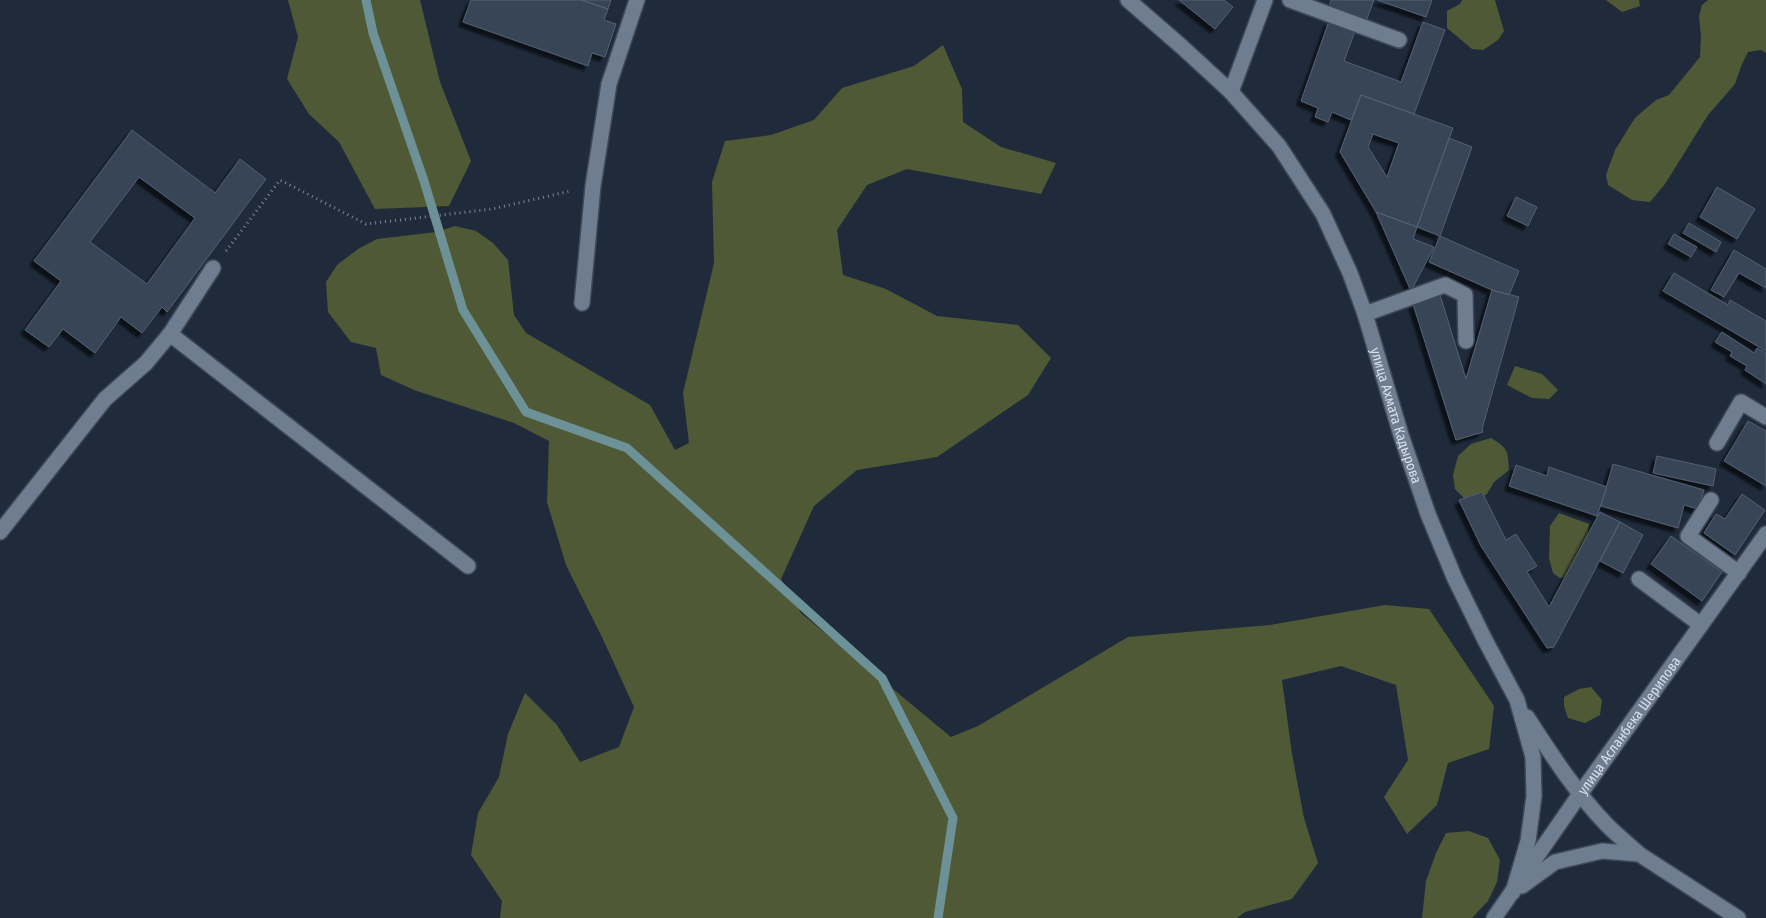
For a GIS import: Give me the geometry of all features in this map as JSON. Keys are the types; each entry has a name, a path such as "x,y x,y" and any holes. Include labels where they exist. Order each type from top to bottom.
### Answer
{"street":[{"path":"582,302 593,186 609,84 638,0"},
{"name":"улица Ахмата Кадырова","path":"1128,0 1230,92 1279,146 1323,214 1350,273 1365,314 1400,435 1428,514 1455,579 1517,700 1533,757 1534,796 1528,841 1512,892"},
{"path":"1230,92 1265,0"},
{"path":"1290,0 1399,40"},
{"path":"0,532 104,399 146,363 170,334 213,268"},
{"path":"1365,314 1445,285 1465,296 1466,340"},
{"path":"170,334 468,566"},
{"path":"1717,443 1741,402 1766,417"},
{"path":"1711,500 1688,536 1739,573"},
{"name":"улица Асланбека Шерипова","path":"1494,918 1766,534"},
{"path":"1639,579 1701,625"},
{"path":"1517,700 1549,752 1580,794 1607,824 1639,854 1738,918"},
{"path":"1512,892 1555,862 1602,851 1639,854"}],"path":[{"path":"213,268 280,180 366,224 492,209 593,186"}],"green space":[{"path":"288,0 420,0 440,82 471,161 449,206 375,209 339,142 309,114 287,79 298,37"},
{"path":"1462,0 1495,0 1504,31 1498,40 1483,50 1472,49 1447,28 1447,11 1460,4"},
{"path":"1606,0 1639,0 1640,6 1622,12"},
{"path":"1708,0 1766,0 1766,53 1761,50 1748,52 1735,84 1708,115 1665,184 1650,202 1632,200 1608,185 1606,175 1615,150 1635,118 1656,100 1669,95 1700,57 1701,36 1699,16 1702,5"},
{"path":"943,45 962,89 963,122 1001,147 1056,163 1041,194 907,169 867,185 837,230 843,275 886,289 937,316 1018,325 1051,358 1028,395 937,457 857,470 814,506 781,579 801,613 951,737 978,726 1128,637 1270,625 1385,605 1429,609 1494,706 1489,749 1448,763 1437,805 1407,834 1384,797 1408,760 1396,685 1341,666 1282,680 1292,754 1304,818 1318,863 1292,899 1245,912 1237,918 500,918 502,901 471,855 478,813 499,777 508,734 525,693 557,725 580,762 619,747 634,707 566,565 547,502 549,441 514,423 414,390 381,375 376,348 351,342 328,312 326,282 337,265 358,249 377,239 436,232 455,226 476,231 493,243 508,260 514,315 526,333 650,405 675,450 689,443 683,393 714,263 712,182 725,141 771,135 814,120 842,88 914,66"},
{"path":"1515,366 1542,374 1558,390 1549,399 1532,398 1507,385"},
{"path":"1491,438 1506,451 1509,470 1494,482 1487,494 1470,504 1455,489 1453,475 1458,456 1471,444"},
{"path":"1559,513 1589,524 1588,534 1575,576 1560,578 1553,573 1549,558 1550,526"},
{"path":"1591,687 1602,700 1600,715 1585,723 1568,718 1564,706 1564,697 1579,689"},
{"path":"1469,831 1488,838 1500,860 1497,882 1488,901 1472,918 1422,918 1426,881 1436,853 1446,833"}],"building":[{"path":"471,0 581,0 608,9 604,20 616,24 605,57 592,53 588,66 463,22"},
{"path":"581,0 611,0 608,9"},
{"path":"1179,0 1224,0 1233,7 1215,29"},
{"path":"1331,0 1374,0 1366,21 1329,7"},
{"path":"1377,0 1432,0 1426,17"},
{"path":"1329,21 1355,31 1344,61 1401,82 1423,22 1445,30 1414,114 1361,95 1351,120 1332,112 1328,122 1315,117 1318,108 1301,101"},
{"path":"1361,95 1453,128 1417,227 1376,212 1340,152","holes":["1373,134 1399,143 1387,177 1368,147"]},
{"path":"132,130 215,193 240,159 266,179 167,312 162,307 142,333 121,317 95,353 63,329 49,347 25,330 61,281 34,261","holes":["139,177 195,218 147,284 90,242"]},
{"path":"1449,138 1472,147 1440,236 1417,227"},
{"path":"1717,187 1755,209 1737,239 1700,217"},
{"path":"1516,197 1537,207 1528,226 1507,216"},
{"path":"1376,212 1417,227 1413,239 1434,247 1411,291"},
{"path":"1689,223 1721,242 1716,252 1683,233"},
{"path":"1674,234 1697,247 1691,257 1668,244"},
{"path":"1440,236 1519,271 1509,295 1492,290 1429,262"},
{"path":"1734,250 1766,269 1766,288 1739,273 1724,297 1711,290"},
{"path":"1674,273 1728,305 1730,300 1766,321 1766,351 1663,291"},
{"path":"1492,290 1519,297 1482,429 1483,432 1456,440 1413,304 1440,295 1466,379"},
{"path":"1722,332 1754,353 1757,348 1766,353 1766,384 1745,370 1747,366 1730,356 1732,352 1715,342"},
{"path":"1748,421 1766,431 1766,486 1724,461"},
{"path":"1657,456 1716,469 1713,486 1653,473"},
{"path":"1613,464 1704,490 1698,509 1684,505 1678,528 1601,506"},
{"path":"1516,465 1547,476 1549,467 1607,487 1597,516 1509,486"},
{"path":"1482,492 1506,540 1516,534 1537,566 1527,572 1549,607 1600,512 1620,522 1554,647 1547,648 1481,546 1459,500"},
{"path":"1742,494 1765,510 1735,555 1704,533 1716,514 1725,519"},
{"path":"1620,522 1643,535 1623,573 1600,561"},
{"path":"1671,536 1722,572 1702,601 1651,564"}],"waterway":[{"path":"366,0 373,33 424,181 463,310 526,412 627,448 882,678 953,818 938,918"}]}
